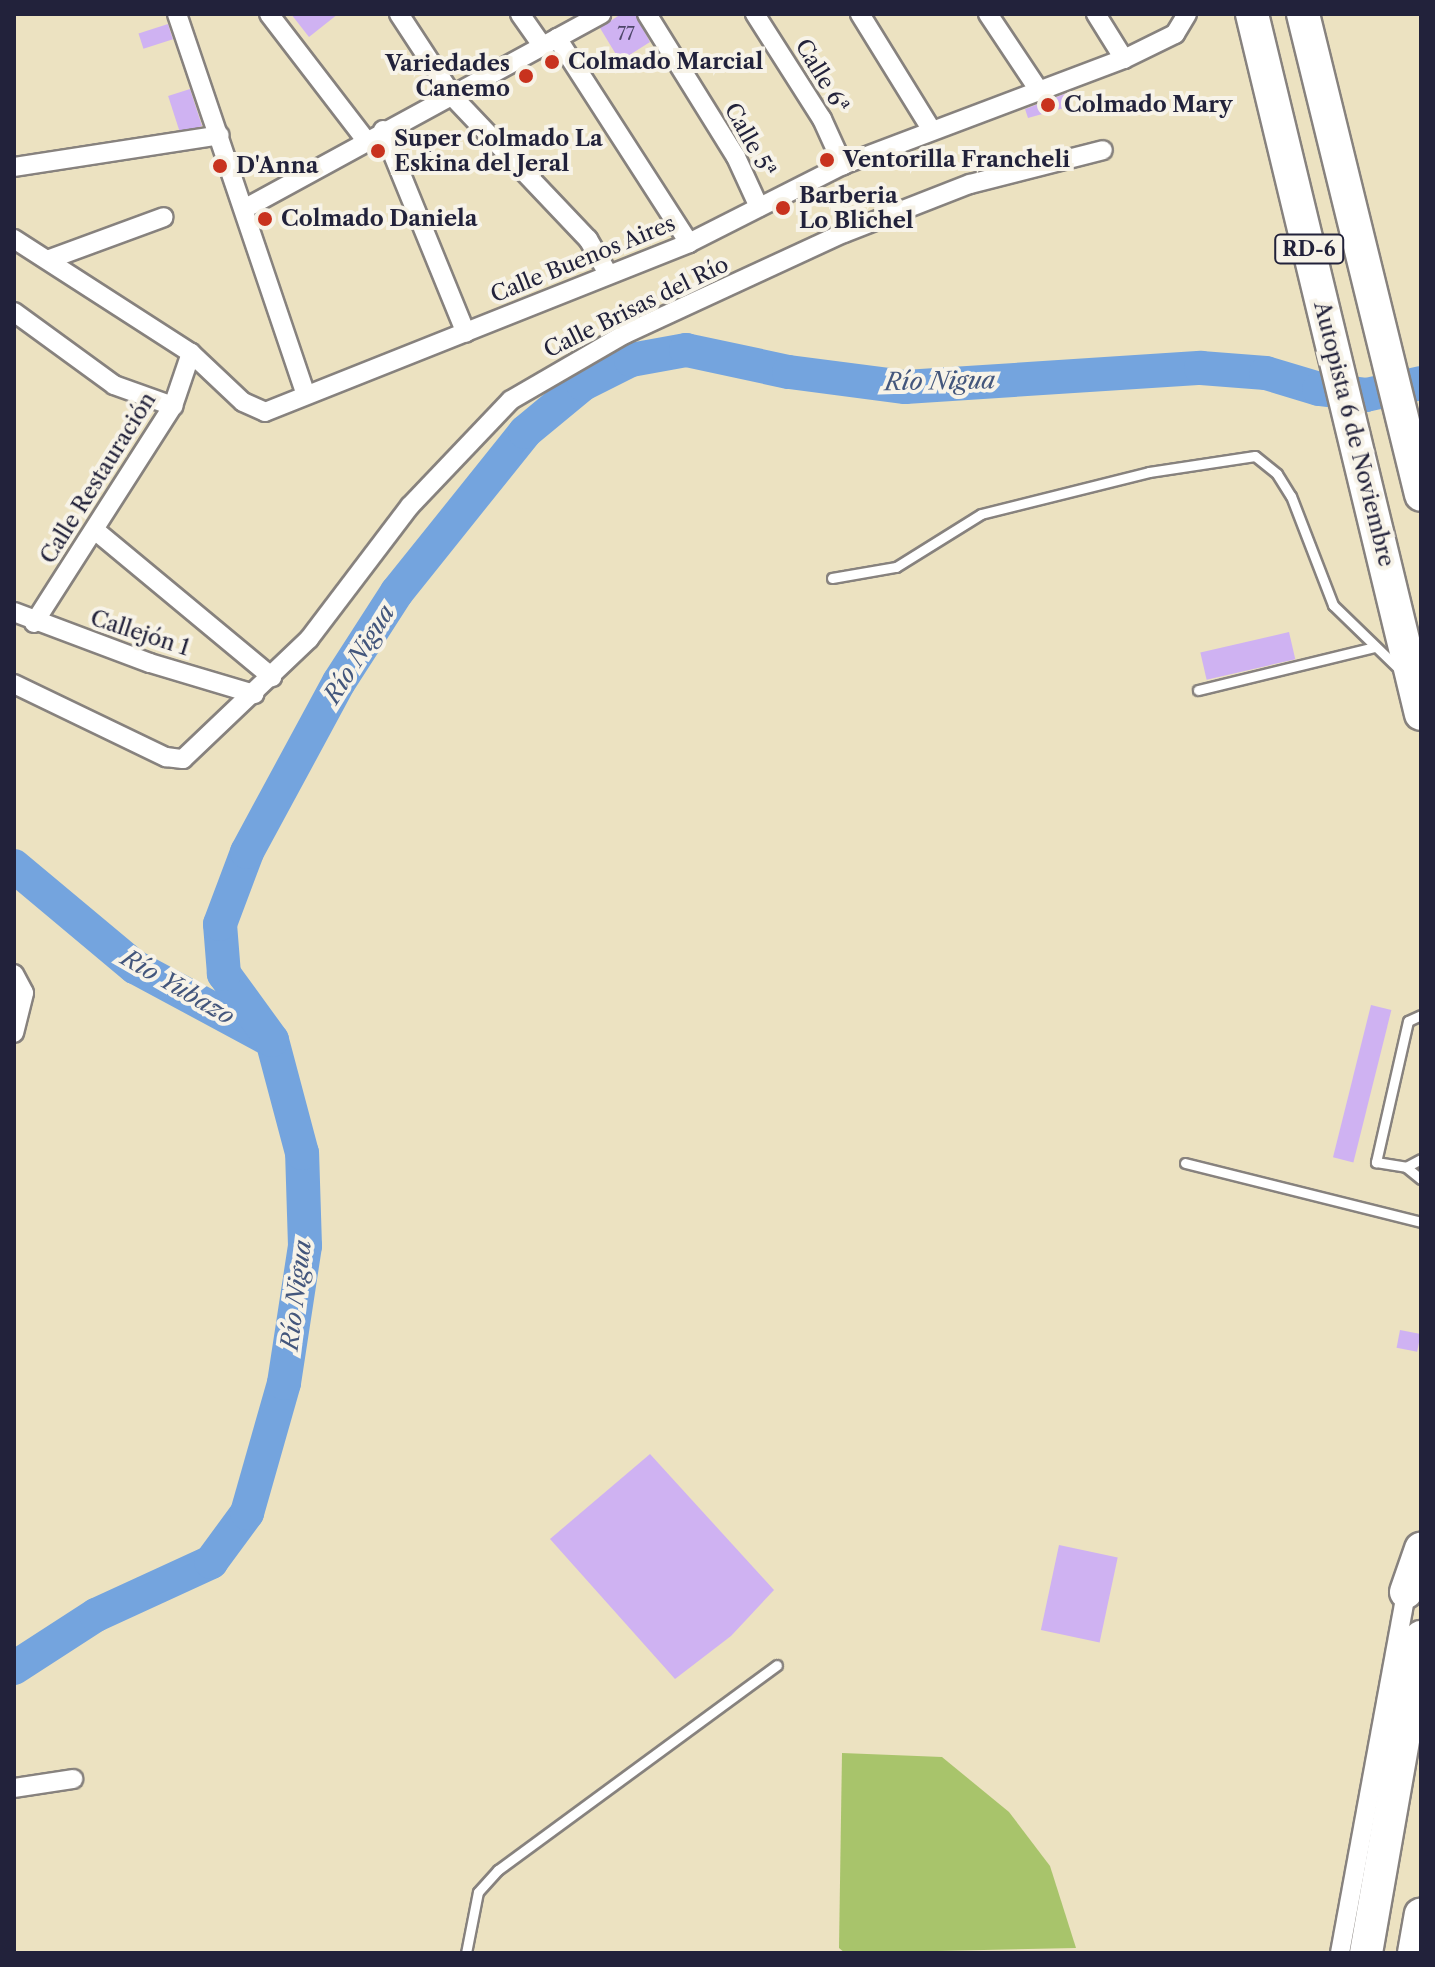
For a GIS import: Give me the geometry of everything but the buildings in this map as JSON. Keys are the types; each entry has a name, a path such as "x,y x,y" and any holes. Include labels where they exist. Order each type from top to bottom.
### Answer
{"highway":[{"name":"RD-6","path":"1303,16 1421,495"},
{"name":"Autopista 6 de Noviembre","path":"1253,19 1421,714"},
{"path":"1406,1592 1421,1549"},
{"path":"1366,1953 1421,1637"},
{"path":"1414,1953 1421,1915"}],"street":[{"path":"177,14 306,395"},
{"path":"269,14 365,139"},
{"path":"399,14 454,98 588,239 608,273"},
{"path":"520,14 549,42 689,243"},
{"path":"244,209 365,139 454,98 601,14"},
{"name":"Calle 5ª","path":"647,14 736,157 759,207"},
{"name":"Calle 6ª","path":"755,14 822,119 843,165"},
{"path":"860,14 931,129"},
{"path":"988,14 1040,92"},
{"path":"1096,14 1124,59"},
{"name":"Calle Buenos Aires","path":"14,239 50,259 191,353 243,402 265,412 689,243 843,165 931,129 1124,59 1175,34 1187,14"},
{"path":"383,130 466,333"},
{"path":"14,167 220,135"},
{"name":"Calle Brisas del Río","path":"14,684 166,757 183,759 309,639 457,452 511,400 564,366 844,233 970,184 1103,150"},
{"path":"50,259 164,217"},
{"path":"14,312 114,385 173,406"},
{"name":"Calle Restauración","path":"34,623 96,531 173,406 191,353"},
{"path":"96,531 272,677"},
{"name":"Callejón 1","path":"14,612 34,623 254,694"},
{"path":"14,974 24,993 14,1033"},
{"path":"1340,1953 1401,1741 1406,1592"},
{"path":"14,1788 73,1779"}],"lane":[{"path":"832,578 896,567 981,514 1149,472 1255,456 1277,474 1291,496 1333,605 1414,681"},
{"path":"1198,690 1375,647"},
{"path":"1421,1015 1408,1021 1376,1162 1406,1167 1421,1179"},
{"path":"1406,1167 1421,1159"},
{"path":"1185,1163 1421,1222"},
{"path":"466,1953 478,1892 498,1870 777,1665"}],"green space":[{"path":"842,1753 942,1757 1009,1812 1050,1866 1076,1948 845,1953 839,1948"}],"waterway":[{"name":"Río Nigua","path":"14,1668 96,1615 211,1562 247,1513 284,1383 305,1246 302,1153 272,1040 224,974 220,924 247,852 339,682 397,592 525,432 583,384 631,360 686,350 789,372 905,387 1201,368 1266,373 1319,389 1366,395 1421,383"},
{"name":"Río Yubazo","path":"14,866 135,967 267,1038"}],"place":[{"name":"Colmado Marcial","path":"552,62"},
{"name":"Variedades Canemo","path":"526,76"},
{"name":"Colmado Mary","path":"1048,105"},
{"name":"Super Colmado La Eskina del Jeral","path":"378,151"},
{"name":"Ventorilla Francheli","path":"827,160"},
{"name":"D'Anna","path":"220,166"},
{"name":"Barberia Lo Blichel","path":"783,208"},
{"name":"Colmado Daniela","path":"265,219"}]}
